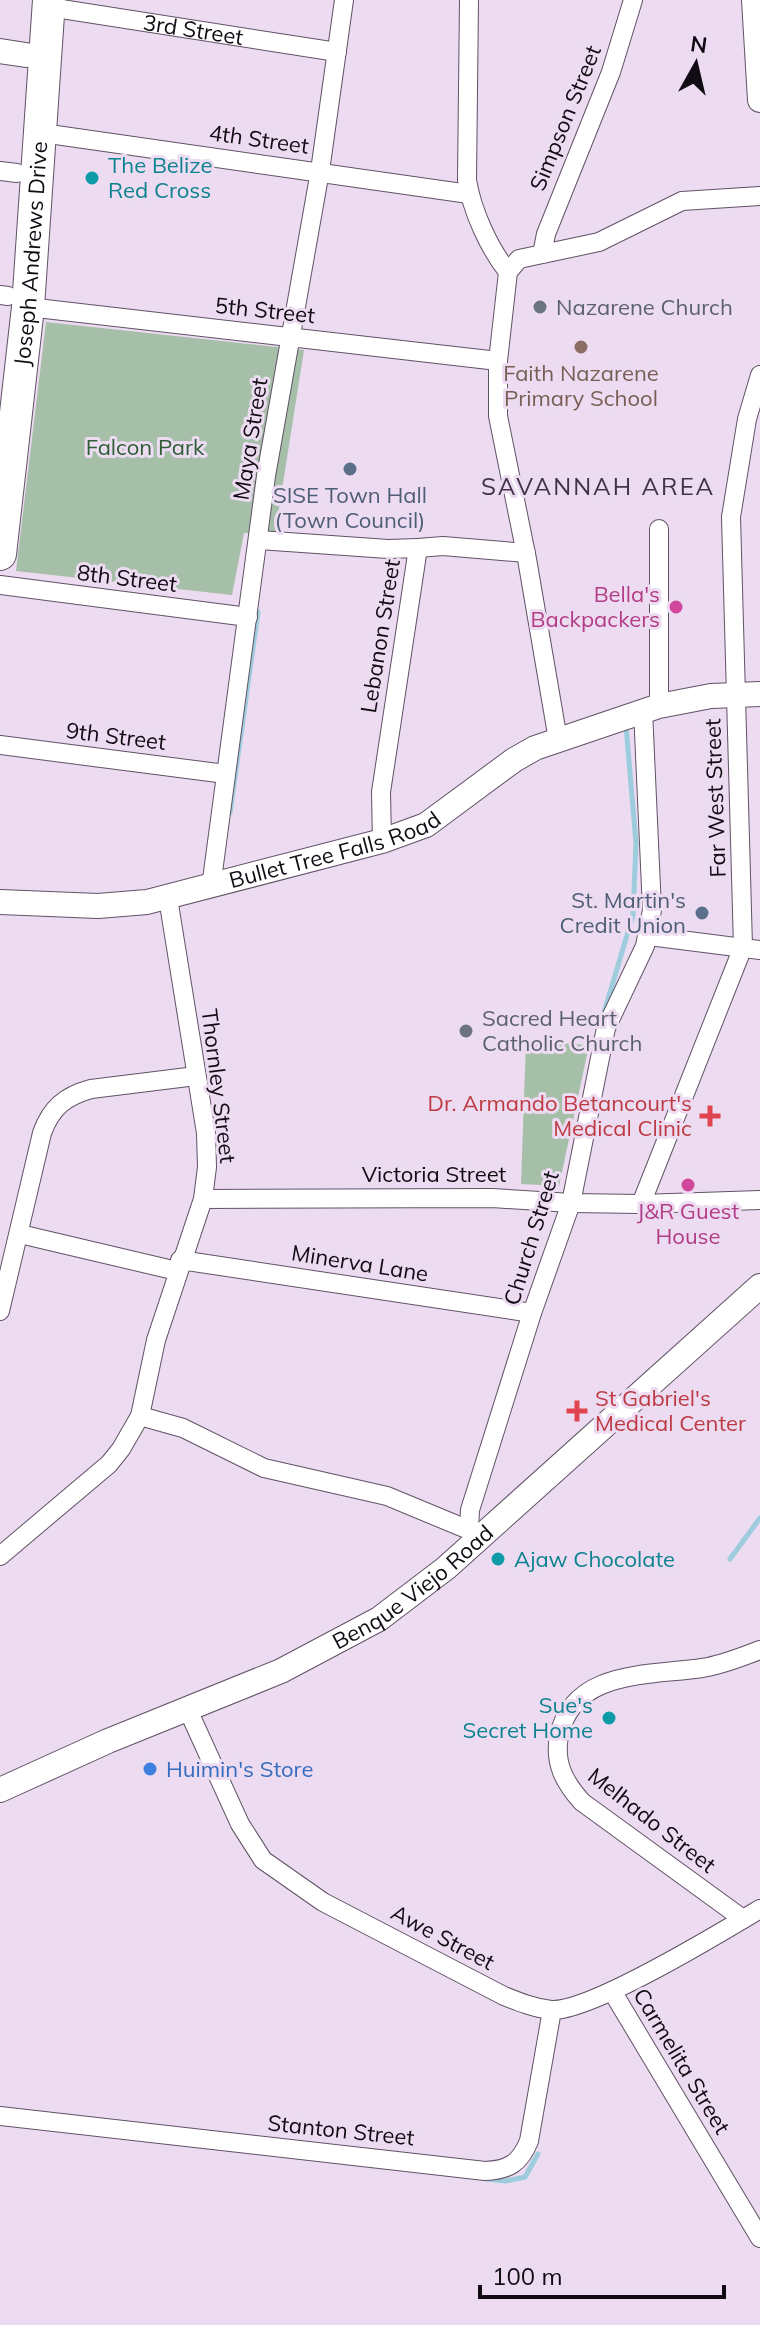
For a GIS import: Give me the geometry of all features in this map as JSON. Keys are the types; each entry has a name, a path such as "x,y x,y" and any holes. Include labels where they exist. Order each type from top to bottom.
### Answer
{"highway":[{"name":"Joseph Andrews Drive","path":"0,554 12,300 9,172 13,53 43,2"},
{"name":"Joseph Andrews Drive","path":"0,373 42,133 43,2"}],"main road":[{"path":"756,8 760,100"},
{"name":"Bullet Tree Falls Road","path":"0,902 127,905 168,898 382,841 426,825 514,760 558,740 651,708 688,699 760,694"},
{"name":"Benque Viejo Road","path":"0,1790 108,1741 311,1657 379,1619 415,1594 473,1535 760,1286"}],"street":[{"name":"Maya Street","path":"211,887 266,476 320,171 344,0"},
{"path":"469,0 469,194 498,259 508,272"},
{"name":"Simpson Street","path":"542,254 546,234 611,72 633,0"},
{"name":"3rd Street","path":"43,2 337,52"},
{"name":"4th Street","path":"42,133 469,194"},
{"path":"558,740 526,553 498,416 498,361 508,272 519,259 599,242 682,201 760,196"},
{"name":"5th Street","path":"12,300 292,338 498,361"},
{"name":"Far West Street","path":"641,1204 751,948 735,694 731,517 747,419 760,375"},
{"name":"Church Street","path":"473,1535 470,1510 532,1313 571,1203 606,1028 649,936 652,910 651,708 659,529"},
{"name":"Lebanon Street","path":"259,540 388,549 418,548 381,792 382,841"},
{"path":"418,548 443,546 526,553"},
{"name":"8th Street","path":"0,585 248,617"},
{"name":"9th Street","path":"0,745 226,774"},
{"name":"Thornley Street","path":"0,1556 109,1464 140,1416 150,1364 203,1199 207,1150 168,898"},
{"path":"649,936 751,948"},
{"path":"0,1311 42,1133 52,1110 63,1101 91,1089 196,1076"},
{"name":"Victoria Street","path":"203,1199 492,1198 641,1204 760,1200"},
{"name":"Minerva Lane","path":"20,1234 179,1266 532,1313"},
{"path":"140,1416 183,1428 264,1468 387,1496 473,1535"},
{"name":"Melhado Street","path":"743,1919 582,1802 562,1775 558,1740 563,1721 572,1706 584,1693 602,1683 669,1670 699,1669 760,1650"},
{"name":"Awe Street","path":"188,1710 240,1824 263,1860 275,1871 323,1902 504,1996 552,2010"},
{"path":"552,2010 585,2003 612,1991 760,1909"},
{"name":"Carmelita Street","path":"612,1991 760,2238"},
{"name":"Stanton Street","path":"0,2116 485,2171 501,2170 516,2164 524,2155 529,2141 552,2010"}],"green space":[{"name":"Falcon Park","path":"46,322 304,350 275,534 244,533 232,595 16,571"},
{"path":"526,1041 589,1045 559,1186 521,1184"}],"waterway":[{"path":"230,813 258,612"},
{"path":"603,1016 633,915 636,843 626,726"},
{"path":"730,1559 760,1518"},
{"path":"486,2179 506,2181 525,2177 538,2154"}],"place":[{"name":"The Belize Red Cross","path":"92,178"},
{"name":"Nazarene Church","path":"540,307"},
{"name":"Faith Nazarene Primary School","path":"581,347"},
{"name":"SISE Town Hall (Town Council)","path":"350,469"},
{"name":"Bella's Backpackers","path":"676,607"},
{"name":"St. Martin's Credit Union","path":"702,913"},
{"name":"Sacred Heart Catholic Church","path":"466,1031"},
{"name":"Dr. Armando Betancourt's Medical Clinic","path":"710,1116"},
{"name":"J&R Guest House","path":"688,1185"},
{"name":"St Gabriel's Medical Center","path":"577,1411"},
{"name":"Ajaw Chocolate","path":"498,1559"},
{"name":"Sue's Secret Home","path":"609,1718"},
{"name":"Huimin's Store","path":"150,1769"}],"district":[{"name":"SAVANNAH AREA","path":"598,486"}]}
